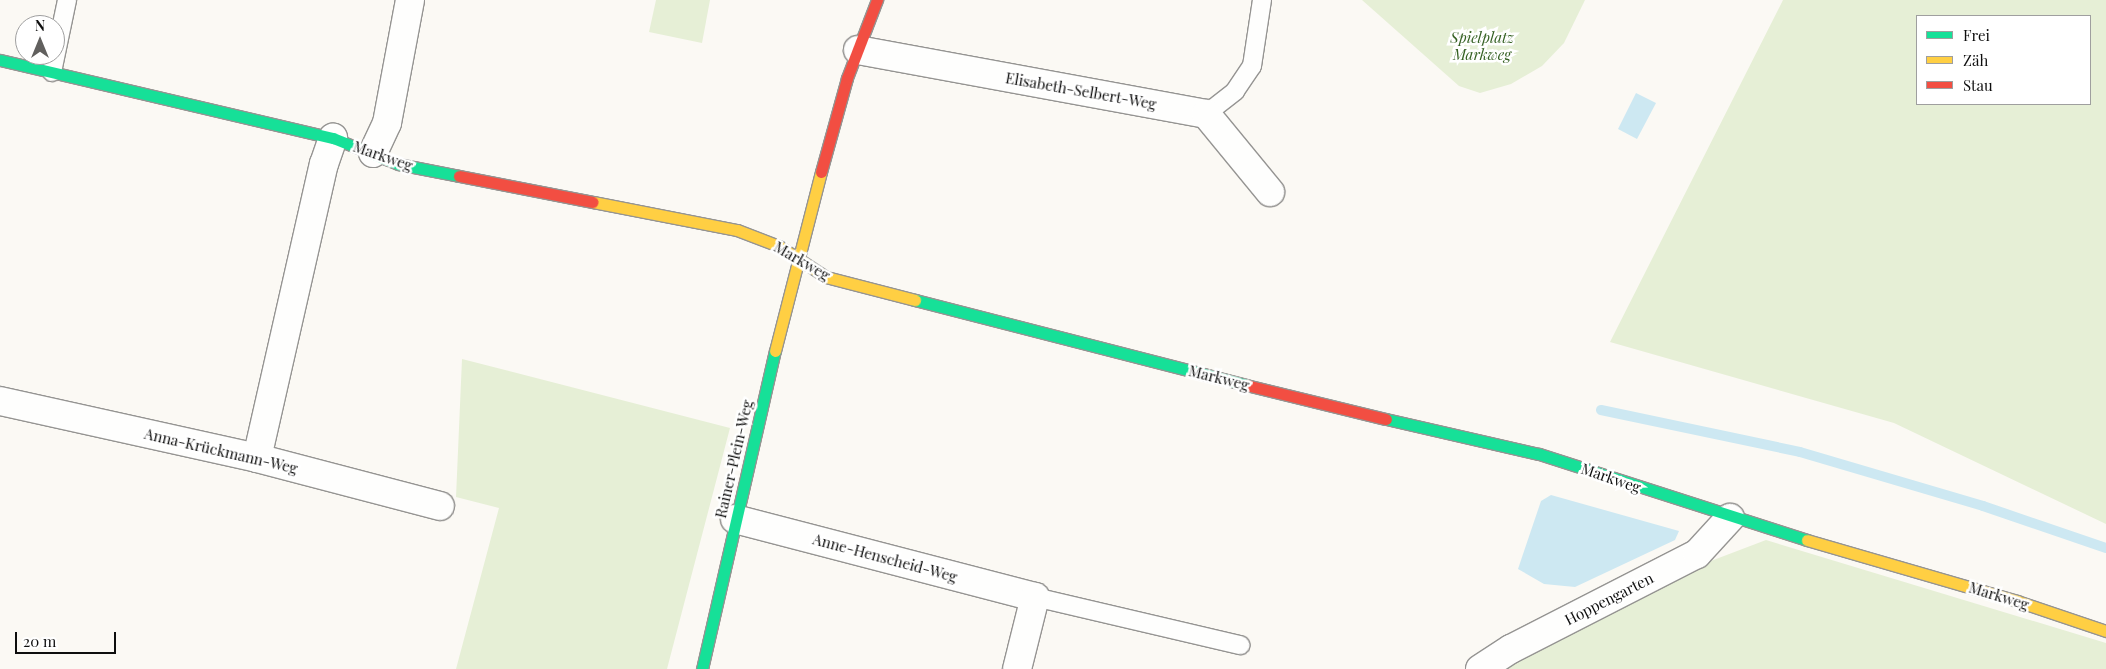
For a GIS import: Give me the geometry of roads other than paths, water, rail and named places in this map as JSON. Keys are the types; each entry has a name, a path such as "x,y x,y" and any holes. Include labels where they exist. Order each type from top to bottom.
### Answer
{"street":[{"path":"373,153 387,123 410,0"},
{"path":"797,257 847,78 876,0"},
{"name":"Elisabeth-Selbert-Weg","path":"858,50 1206,114"},
{"name":"Markweg","path":"0,60 333,138 398,164 737,230 779,246 826,277 1338,408 1539,454 1730,518 2017,601 2106,631"},
{"path":"1206,114 1270,192"},
{"name":"Markweg","path":"257,458 324,164 333,138"},
{"name":"Rainer-Plein-Weg","path":"702,669 735,519 797,257"},
{"name":"Anna-Krückmann-Weg","path":"0,402 257,458 440,506"},
{"name":"Hoppengarten","path":"1480,669 1511,649 1697,554 1730,518"},
{"name":"Anne-Henscheid-Weg","path":"735,519 1035,597"},
{"path":"1017,669 1035,597"}],"lane":[{"path":"52,72 67,0"},
{"path":"1206,114 1235,91 1252,66 1262,0"},
{"name":"Anne-Henscheid-Weg","path":"1035,597 1240,645"}],"water":[{"path":"1636,93 1656,103 1637,139 1618,129"},
{"path":"1551,495 1679,531 1675,540 1575,587 1544,584 1518,569 1541,501"}],"waterway":[{"path":"1601,410 1800,452 1983,506 2106,548"}],"park label":[{"name":"Spielplatz Markweg","path":"1482,46"}]}
